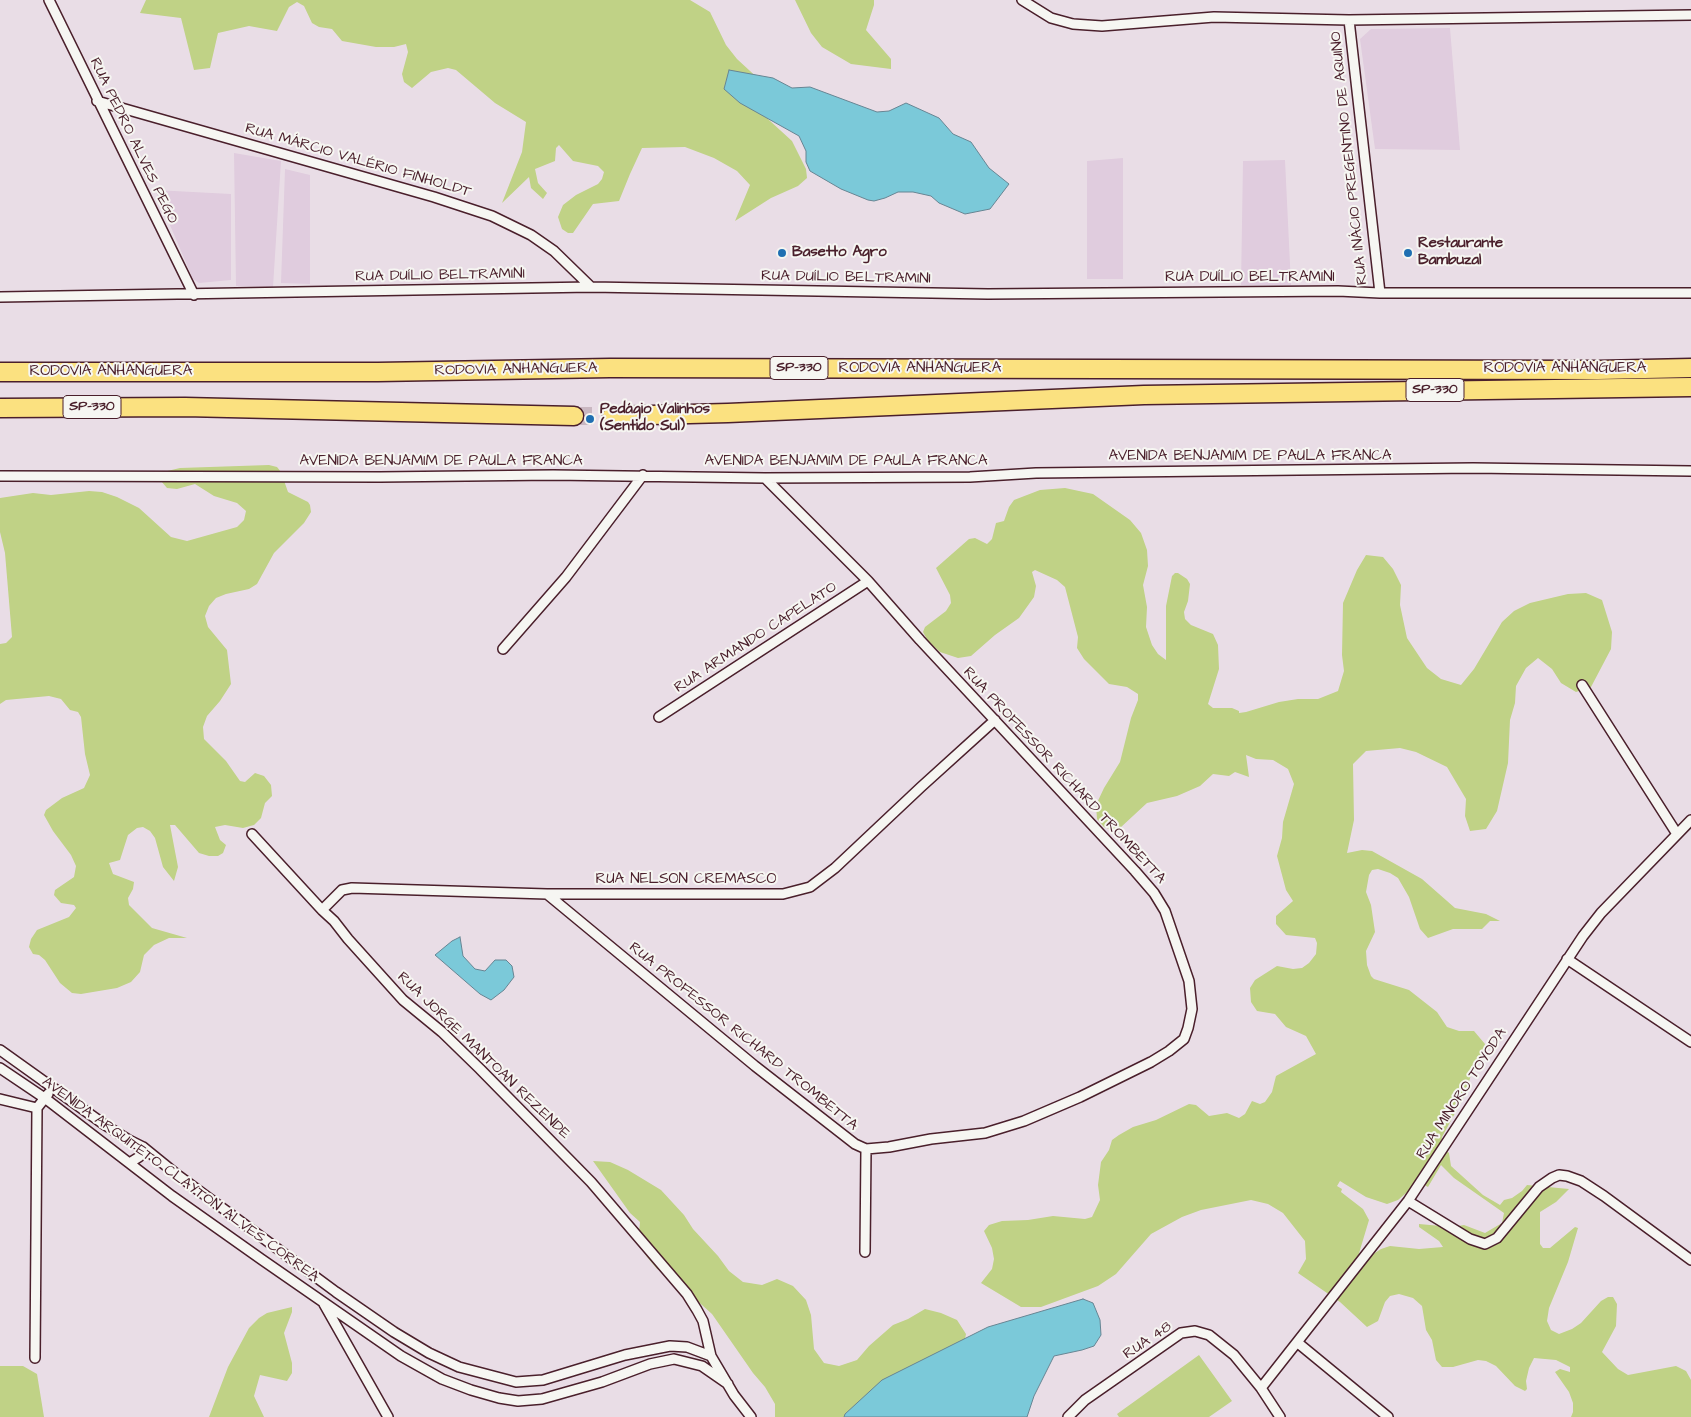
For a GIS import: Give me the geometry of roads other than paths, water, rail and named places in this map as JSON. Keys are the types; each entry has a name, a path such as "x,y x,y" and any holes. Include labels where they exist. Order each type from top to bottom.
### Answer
{"highway":[{"name":"RODOVIA ANHANGUERA","path":"0,372 378,372 610,368 1548,370 1691,368"},
{"name":"RODOVIA ANHANGUERA","path":"612,416 728,413 1153,395 1691,387"},
{"name":"SP-330","path":"0,408 185,406 574,416"}],"street":[{"name":"RUA PEDRO ALVES PEGO","path":"49,0 194,295"},
{"path":"1022,0 1051,18 1073,24 1092,26 1214,17 1349,20 1691,15"},
{"name":"RUA INÁCIO PREGENTINO DE AQUINO","path":"1349,20 1380,293"},
{"name":"RUA MÁRCIO VALÉRIO FINHOLDT","path":"97,101 434,197 492,216 531,235 554,252 592,287"},
{"name":"RUA DUÍLIO BELTRAMINI","path":"0,297 592,287 988,294 1338,291 1380,293 1691,294"},
{"name":"AVENIDA BENJAMIM DE PAULA FRANCA","path":"0,476 643,475 765,478 970,477 1046,472 1473,468 1691,471"},
{"path":"503,649 566,577 643,475"},
{"name":"RUA PROFESSOR RICHARD TROMBETTA","path":"547,894 755,1066 854,1144 866,1149 985,1133 1024,1121 1080,1097 1151,1062 1177,1046 1184,1039 1192,1009 1188,981 1165,911 1154,893 920,640 868,581 765,478"},
{"name":"RUA ARMANDO CAPELATO","path":"659,717 868,581"},
{"path":"1582,685 1677,834"},
{"name":"RUA NELSON CREMASCO","path":"322,910 342,890 352,888 547,894 782,894 810,887 835,868 995,720"},
{"name":"RUA MINORO TOYODA","path":"1261,1388 1408,1201 1567,959 1601,914 1691,820"},
{"name":"RUA JORGE MANTOAN REZENDE","path":"252,834 322,910 334,920 403,1000 442,1032 591,1182 686,1294 703,1321 712,1356 728,1384 751,1417"},
{"path":"1567,959 1691,1042"},
{"name":"AVENIDA ARQUITETO CLAYTON ALVES CORREA","path":"0,1050 105,1125 143,1147 175,1173 336,1292 422,1349 459,1367 516,1382 543,1380 625,1355 670,1346 687,1347 712,1356"},
{"name":"AVENIDA ARQUITETO CLAYTON ALVES CORREA","path":"0,1068 46,1098 224,1234 401,1356 442,1378 471,1390 518,1401 542,1399 602,1382 650,1364 674,1359 702,1366 728,1384"},
{"path":"35,1358 37,1108 52,1088"},
{"path":"0,1099 37,1108"},
{"path":"98,1138 99,1130 105,1125"},
{"path":"131,1162 139,1157 143,1147"},
{"path":"865,1252 866,1149"},
{"path":"1408,1201 1470,1239 1485,1244 1497,1238 1539,1187 1559,1175 1567,1176 1581,1181 1604,1196 1691,1260"},
{"path":"323,1301 388,1417"},
{"name":"RUA 48","path":"1068,1417 1086,1400 1181,1334 1195,1331 1209,1335 1234,1355 1261,1388 1280,1417"},
{"path":"1298,1343 1388,1417"}],"water":[{"path":"729,70 773,78 792,88 810,87 877,112 889,111 906,103 939,118 953,134 971,142 989,168 1009,184 990,209 965,214 939,203 931,196 913,192 898,192 874,201 868,200 841,189 810,171 806,162 806,151 799,136 740,103 724,89"},
{"path":"460,937 463,956 475,969 485,971 495,960 506,960 512,966 514,977 504,990 491,1000 480,994 435,955"},
{"path":"1083,1299 1093,1303 1100,1320 1101,1335 1094,1346 1054,1356 1034,1396 1027,1417 844,1417 882,1380 988,1327"}],"tunnel":[{"path":"574,416 612,416"}],"place":[{"name":"Basetto Agro","path":"782,253"},
{"name":"Restaurante Bambuzal","path":"1408,253"},
{"name":"Pedágio Valinhos (Sentido Sul)","path":"590,419"}]}
